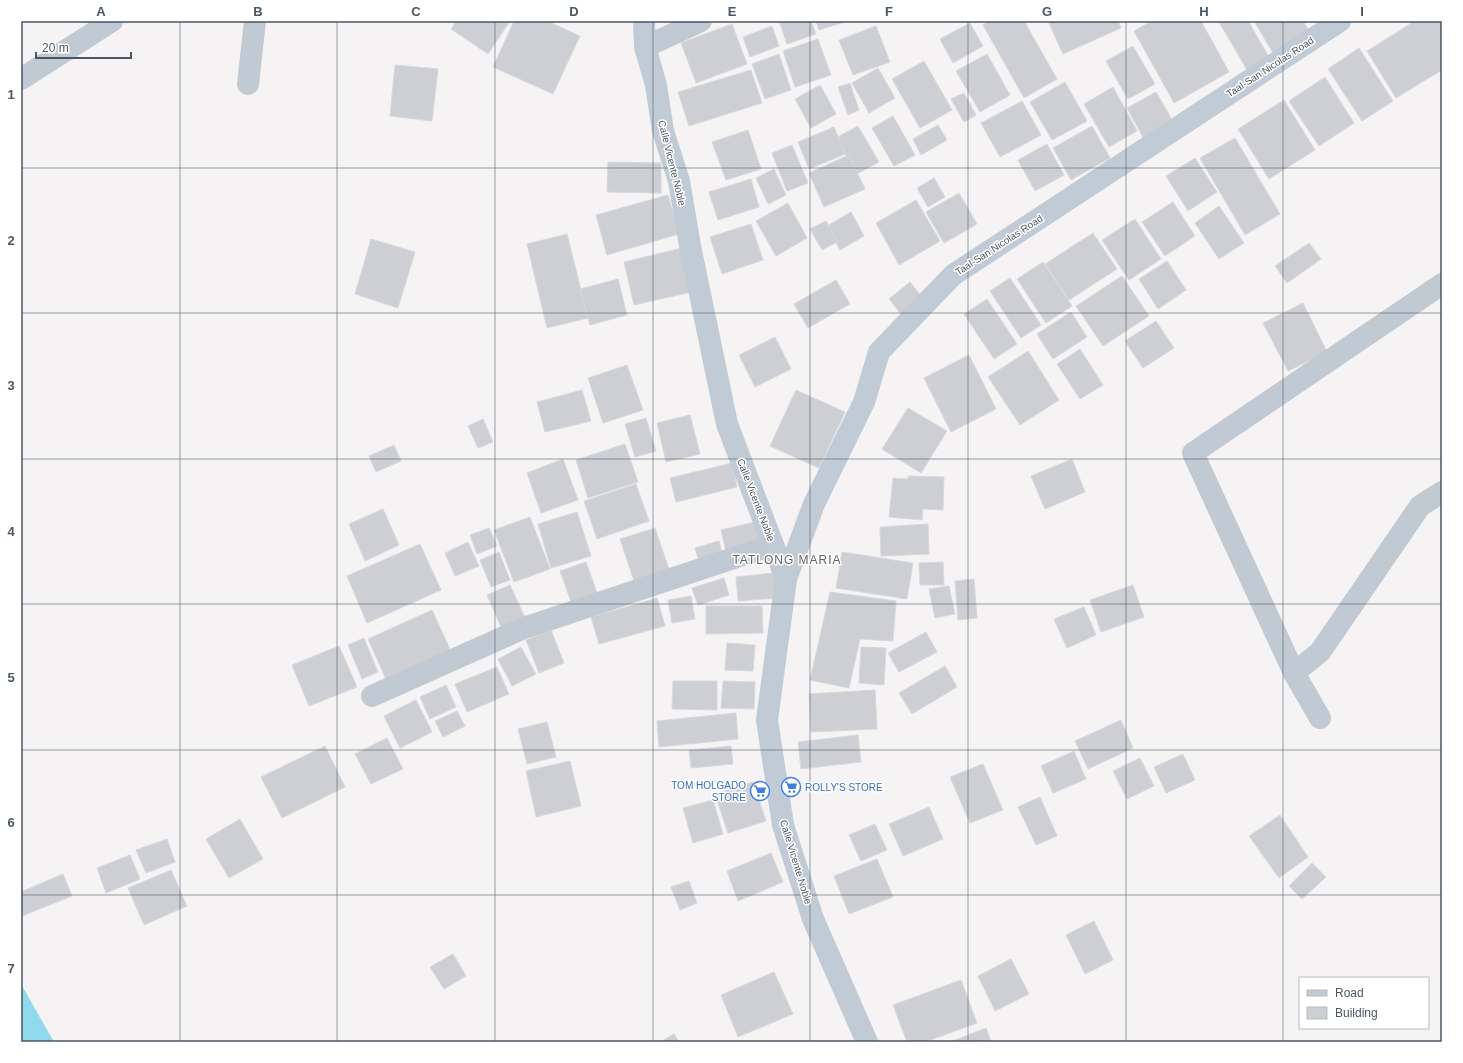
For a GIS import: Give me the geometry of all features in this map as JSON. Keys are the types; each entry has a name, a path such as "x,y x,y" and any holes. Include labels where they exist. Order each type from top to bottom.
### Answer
{"main road":[{"name":"Calle Vicente Noble","path":"644,21 645,47 656,85 663,131 679,181 690,246 727,424 786,580 767,720 783,825 813,918 867,1042"},
{"name":"Taal-San Nicolas Road","path":"786,580 814,504 864,402 879,352 954,275 1340,21"}],"street":[{"path":"21,80 112,21"},
{"path":"248,84 255,21"},
{"path":"645,47 700,21"},
{"path":"1320,718 1294,673 1193,453 1442,284"},
{"path":"1294,673 1320,652 1420,506 1442,492"},
{"path":"372,696 524,628 773,545"}],"water":[{"path":"21,984 54,1042 21,1042"}],"building":[{"path":"456,21 510,21 488,54 451,29"},
{"path":"514,21 547,21 580,36 553,94 493,67"},
{"path":"779,21 811,21 816,34 787,44"},
{"path":"816,21 848,21 819,30"},
{"path":"989,21 1024,21 1057,79 1024,98 983,25"},
{"path":"1048,21 1118,21 1121,28 1063,54"},
{"path":"1152,21 1201,21 1229,72 1174,103 1134,31"},
{"path":"1248,21 1269,57 1247,70 1219,22"},
{"path":"1254,21 1303,21 1309,31 1273,53"},
{"path":"1415,21 1442,21 1442,70 1396,98 1367,51"},
{"path":"970,23 983,46 953,63 940,39"},
{"path":"732,24 747,64 696,83 681,43"},
{"path":"772,26 779,46 750,57 743,37"},
{"path":"876,26 890,62 853,75 839,40"},
{"path":"818,39 831,75 795,87 783,51"},
{"path":"1133,46 1155,84 1128,99 1106,61"},
{"path":"1359,48 1393,101 1362,121 1328,69"},
{"path":"779,54 791,90 765,99 752,64"},
{"path":"987,54 1010,95 980,112 956,71"},
{"path":"924,61 952,110 920,128 892,79"},
{"path":"395,65 438,69 432,121 390,116"},
{"path":"878,68 895,98 869,113 852,83"},
{"path":"751,70 762,103 689,126 678,92"},
{"path":"1325,77 1354,123 1319,146 1289,101"},
{"path":"1065,82 1087,121 1052,140 1030,102"},
{"path":"850,83 859,110 848,115 838,87"},
{"path":"820,85 836,114 811,128 795,99"},
{"path":"1113,87 1137,131 1109,147 1084,104"},
{"path":"1156,92 1174,123 1144,139 1127,108"},
{"path":"964,93 976,115 964,122 951,99"},
{"path":"1284,100 1315,150 1269,179 1238,129"},
{"path":"1022,101 1041,135 1000,157 981,123"},
{"path":"893,116 915,155 894,166 872,128"},
{"path":"938,125 947,140 921,155 913,139"},
{"path":"858,126 879,162 857,174 836,138"},
{"path":"1092,126 1110,158 1071,180 1053,148"},
{"path":"834,127 845,154 809,169 798,142"},
{"path":"748,130 761,169 726,180 712,142"},
{"path":"1235,138 1280,214 1245,235 1200,158"},
{"path":"1047,144 1064,175 1035,191 1018,160"},
{"path":"792,145 808,183 787,191 772,153"},
{"path":"849,155 865,189 824,207 809,173"},
{"path":"1195,158 1217,192 1188,211 1166,176"},
{"path":"608,162 661,163 661,193 607,192"},
{"path":"774,169 786,195 768,204 756,178"},
{"path":"934,178 945,197 928,207 917,188"},
{"path":"751,179 759,207 718,220 709,192"},
{"path":"959,193 977,224 944,243 926,212"},
{"path":"668,195 679,234 607,255 596,215"},
{"path":"916,200 940,241 899,265 876,223"},
{"path":"1173,202 1195,236 1165,256 1142,222"},
{"path":"788,203 807,238 776,256 756,221"},
{"path":"1219,206 1244,243 1219,259 1195,223"},
{"path":"851,212 864,236 840,250 827,226"},
{"path":"1135,219 1161,259 1129,280 1102,240"},
{"path":"826,221 837,242 822,250 810,229"},
{"path":"751,224 763,260 722,274 710,237"},
{"path":"1093,233 1117,269 1069,300 1045,264"},
{"path":"567,234 588,318 547,328 527,244"},
{"path":"371,239 415,252 398,308 355,294"},
{"path":"1309,243 1321,259 1287,283 1275,266"},
{"path":"686,247 696,291 634,305 624,262"},
{"path":"1167,261 1186,290 1158,309 1139,279"},
{"path":"1043,262 1072,306 1046,323 1017,279"},
{"path":"1122,276 1149,316 1103,346 1076,306"},
{"path":"1010,278 1041,325 1021,338 990,291"},
{"path":"618,279 627,315 590,325 580,289"},
{"path":"836,280 850,304 808,328 794,304"},
{"path":"910,282 926,302 905,319 889,299"},
{"path":"987,299 1017,344 994,359 964,314"},
{"path":"1303,303 1327,352 1288,371 1263,323"},
{"path":"1071,312 1087,337 1053,359 1037,334"},
{"path":"1156,321 1174,348 1143,368 1125,341"},
{"path":"775,337 791,369 755,387 739,355"},
{"path":"1080,349 1103,385 1080,399 1057,364"},
{"path":"1028,351 1059,400 1020,425 988,377"},
{"path":"969,355 996,409 951,432 924,378"},
{"path":"627,365 643,410 603,423 588,378"},
{"path":"582,390 591,421 545,432 537,402"},
{"path":"796,390 845,412 819,468 770,446"},
{"path":"908,408 947,431 921,473 882,449"},
{"path":"690,415 700,454 666,462 657,423"},
{"path":"646,418 656,451 635,457 625,424"},
{"path":"483,419 493,442 478,448 468,426"},
{"path":"625,444 638,482 588,498 576,460"},
{"path":"394,445 401,461 376,472 369,456"},
{"path":"563,459 578,500 541,513 527,473"},
{"path":"1072,459 1085,492 1045,509 1031,476"},
{"path":"732,463 737,487 676,502 670,478"},
{"path":"908,476 944,477 943,510 923,509 922,520 889,517 893,478 908,479"},
{"path":"636,484 649,521 597,539 584,501"},
{"path":"383,509 399,545 365,561 349,524"},
{"path":"577,512 591,556 551,568 538,524"},
{"path":"530,517 550,569 514,582 494,530"},
{"path":"759,521 766,546 727,556 721,530"},
{"path":"928,524 929,554 881,556 880,527"},
{"path":"489,528 497,546 477,554 470,535"},
{"path":"655,528 671,575 636,587 620,539"},
{"path":"719,541 724,560 701,567 695,548"},
{"path":"468,542 479,566 455,576 445,553"},
{"path":"420,544 441,590 367,623 347,576"},
{"path":"499,552 510,580 491,587 480,560"},
{"path":"842,552 913,563 907,599 836,588"},
{"path":"586,562 600,601 574,610 560,571"},
{"path":"943,562 944,585 920,585 919,563"},
{"path":"774,573 777,598 738,601 736,577"},
{"path":"724,578 729,595 698,605 692,588"},
{"path":"974,579 977,618 958,620 955,581"},
{"path":"510,585 528,624 504,634 487,595"},
{"path":"1133,585 1144,617 1101,632 1090,600"},
{"path":"949,586 955,614 935,618 929,589"},
{"path":"830,592 896,601 893,641 860,639 849,688 810,680"},
{"path":"691,596 695,619 672,623 668,600"},
{"path":"657,598 665,626 599,644 591,617"},
{"path":"706,606 762,606 763,633 706,634"},
{"path":"1084,607 1096,635 1067,648 1054,619"},
{"path":"432,610 454,658 389,686 368,639"},
{"path":"551,630 564,663 539,673 526,640"},
{"path":"926,632 937,652 899,672 888,653"},
{"path":"364,638 378,672 362,679 348,645"},
{"path":"727,643 755,645 753,671 725,670"},
{"path":"339,646 357,687 309,706 292,665"},
{"path":"521,647 536,674 512,686 498,659"},
{"path":"861,647 886,648 884,685 859,683"},
{"path":"945,666 957,687 912,714 899,693"},
{"path":"497,667 509,694 467,712 455,684"},
{"path":"673,681 717,681 717,710 672,709"},
{"path":"723,681 755,682 754,709 721,708"},
{"path":"446,685 456,707 430,719 420,697"},
{"path":"875,690 877,729 811,732 809,694"},
{"path":"416,700 432,732 400,748 384,716"},
{"path":"457,711 465,726 443,737 435,721"},
{"path":"736,713 738,739 659,747 657,721"},
{"path":"1121,720 1133,748 1088,769 1075,741"},
{"path":"547,722 556,757 527,764 518,729"},
{"path":"858,735 861,762 801,769 798,742"},
{"path":"387,738 403,769 371,784 355,754"},
{"path":"325,746 345,787 282,818 261,777"},
{"path":"731,746 733,764 691,768 689,750"},
{"path":"1074,751 1086,779 1053,793 1041,766"},
{"path":"1183,754 1195,780 1166,793 1154,767"},
{"path":"1140,758 1154,786 1127,799 1113,771"},
{"path":"570,761 581,806 536,817 526,771"},
{"path":"983,764 1003,810 970,823 950,777"},
{"path":"753,782 766,821 728,833 715,794"},
{"path":"1040,797 1057,836 1036,845 1018,807"},
{"path":"713,800 723,834 693,843 683,808"},
{"path":"929,807 943,839 903,856 889,824"},
{"path":"1280,815 1308,857 1279,878 1249,836"},
{"path":"240,819 263,859 229,878 206,839"},
{"path":"875,824 887,850 861,861 849,835"},
{"path":"167,839 175,862 146,873 136,850"},
{"path":"771,853 783,882 738,901 727,871"},
{"path":"130,855 140,879 106,893 97,868"},
{"path":"877,859 893,897 849,914 834,876"},
{"path":"1312,863 1326,877 1302,899 1289,886"},
{"path":"171,870 187,906 144,925 128,888"},
{"path":"63,874 72,896 22,916 21,892"},
{"path":"689,881 697,903 680,910 671,887"},
{"path":"1094,921 1113,960 1085,974 1066,935"},
{"path":"453,954 466,976 444,989 430,967"},
{"path":"1011,959 1029,994 995,1011 978,976"},
{"path":"774,972 793,1014 738,1037 721,995"},
{"path":"961,980 977,1023 925,1042 907,1042 893,1005"},
{"path":"986,1028 991,1042 950,1042"},
{"path":"674,1034 679,1042 660,1042"}],"place":[{"name":"ROLLY'S STORE","path":"791,787"},
{"name":"TOM HOLGADO STORE","path":"760,791"}],"district":[{"name":"TATLONG MARIA","path":"787,560"}]}
